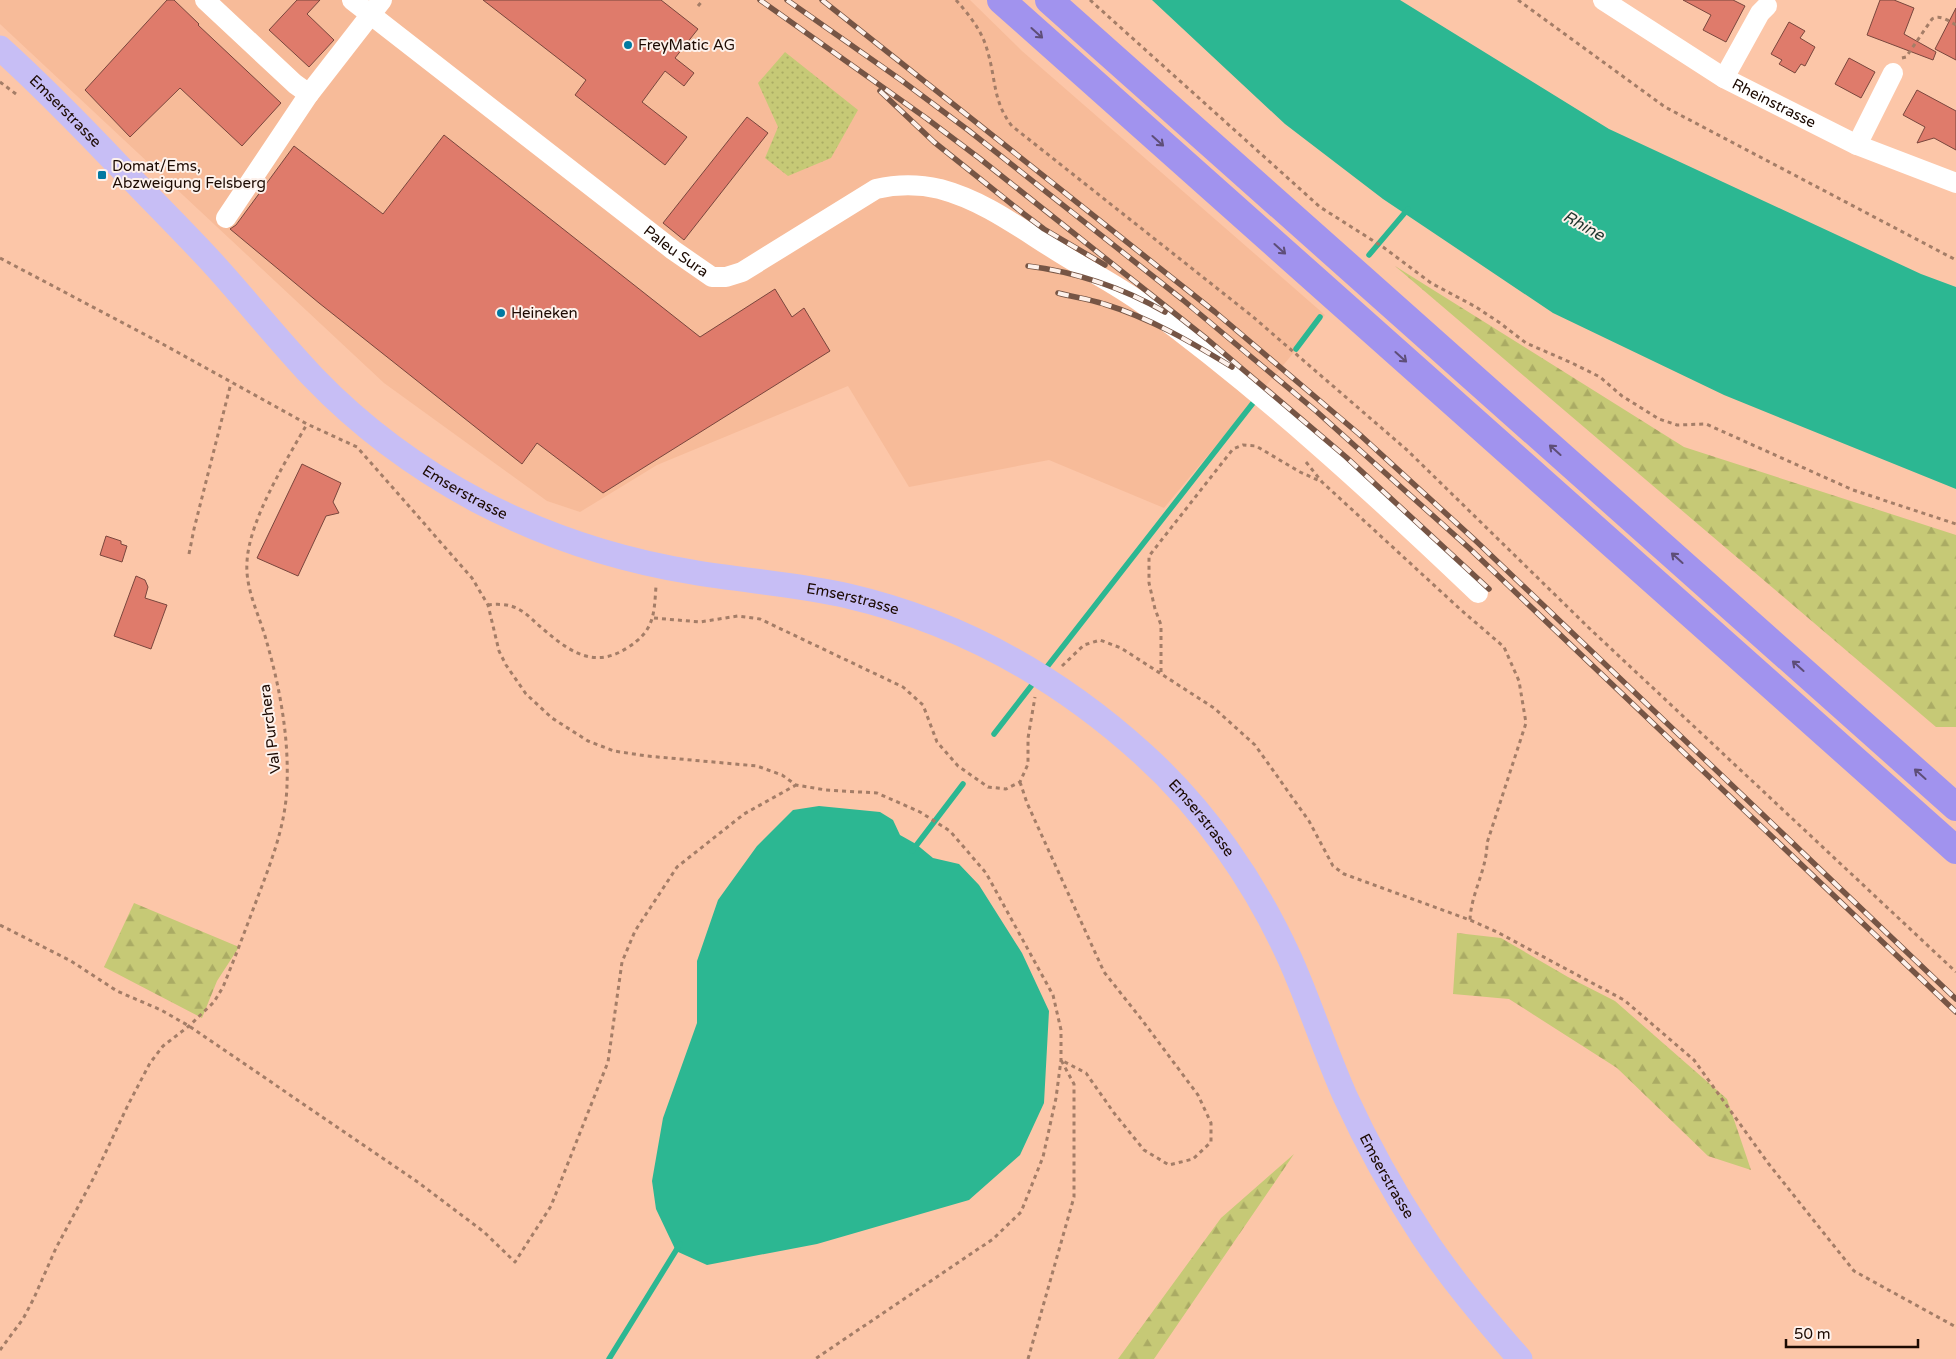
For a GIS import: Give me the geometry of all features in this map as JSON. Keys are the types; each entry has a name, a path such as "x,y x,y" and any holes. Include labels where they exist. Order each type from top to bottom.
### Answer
{"highway":[{"path":"1001,0 1956,850"},
{"path":"1049,0 1956,807"}],"main road":[{"name":"Emserstrasse","path":"0,48 39,83 208,258 315,380 381,438 449,484 506,515 595,550 658,566 847,596 916,616 997,650 1035,672 1092,710 1143,754 1176,786 1230,853 1283,945 1344,1094 1388,1180 1422,1235 1456,1283 1520,1359"}],"street":[{"name":"Paleu Sura","path":"352,0 377,8 673,250 712,277 726,277 742,272 864,195 876,189 893,185 924,186 970,199 999,214 1142,304 1268,402 1397,516 1478,593"},
{"name":"Rheinstrasse","path":"1603,0 1724,78 1857,145 1956,183"},
{"path":"211,2 295,84 309,94"},
{"path":"1724,78 1760,13 1767,6"},
{"path":"226,218 309,94 377,8"},
{"path":"1857,145 1896,66"}],"path":[{"path":"698,6 703,0"},
{"path":"956,0 976,25 983,38 991,63 996,98 1004,116 1012,126 1252,316 1407,450 1589,628 1956,972"},
{"path":"1090,0 1320,207 1383,246 1431,283 1476,307 1526,343 1600,377 1622,396 1659,419 1677,425 1706,424 1853,490 1956,524"},
{"path":"1518,0 1665,107 1956,260"},
{"path":"1896,66 1906,57 1932,19 1935,17 1941,18 1956,25"},
{"path":"0,258 159,342 307,424 357,447 472,578 488,605 499,651 526,694 552,718 588,741 614,751 647,756 758,766 782,775 796,785 826,790 877,793 920,812 950,831 986,873 1053,995 1062,1030 1061,1060 1056,1098 1043,1157 1022,1212 993,1239 815,1359"},
{"path":"189,554 231,383"},
{"name":"Val Purchera","path":"0,1350 23,1319 34,1298 56,1248 93,1179 150,1063 163,1046 189,1026 214,1002 223,987 272,860 284,816 287,785 286,742 268,645 252,598 247,575 247,560 250,542 275,481 307,424"},
{"path":"1161,673 1161,624 1155,609 1149,583 1149,556 1233,449 1243,445 1256,446 1300,472 1322,482"},
{"path":"1304,460 1322,482 1504,648 1519,681 1526,723 1487,843 1487,858 1470,907 1470,920"},
{"path":"488,605 511,606 524,612 565,647 578,654 594,658 620,653 644,635 654,618 658,566"},
{"path":"654,618 700,622 738,616 760,619 903,687 923,705 937,742 958,766 988,787 1006,789 1020,782 1028,764 1028,738 1035,695"},
{"path":"1058,670 1084,645 1100,640 1121,648 1214,708 1255,745 1309,821 1333,866 1344,874 1470,920 1506,936 1624,1000 1694,1060 1768,1163 1854,1271 1956,1327"},
{"path":"1020,782 1027,804 1104,972 1198,1095 1211,1123 1210,1142 1193,1159 1169,1165 1144,1150 1114,1113 1086,1073 1061,1060"},
{"path":"0,925 71,962 117,991 161,1010 189,1026 418,1183 484,1232 515,1262 552,1206 608,1062 622,962 635,931 677,868 744,814 796,785"},
{"path":"1028,1359 1074,1197 1074,1084 1061,1060"}],"shaded area":[{"path":"0,0 970,0 1022,51 1325,315 1164,508 1049,460 909,487 848,386 657,465 580,512 547,501 384,383 0,24"}],"green space":[{"path":"785,52 858,110 831,158 788,176 765,158 778,127 758,83"},
{"path":"1395,266 1684,447 1956,535 1956,727 1936,727"},
{"path":"134,903 239,947 217,981 202,1018 104,967"},
{"path":"1457,933 1501,938 1568,977 1615,1001 1727,1099 1751,1170 1708,1156 1617,1068 1509,999 1453,994"},
{"path":"1294,1154 1154,1359 1118,1359 1221,1218"}],"water":[{"name":"Rhine","path":"1152,0 1400,0 1609,129 1921,274 1956,287 1956,489 1724,395 1553,313 1383,199 1285,124"},
{"path":"819,806 880,812 893,820 900,835 916,844 933,858 959,864 979,885 1022,953 1049,1011 1044,1103 1020,1155 969,1200 817,1244 707,1265 676,1251 656,1209 652,1181 663,1118 697,1023 697,961 718,900 757,846 793,810"}],"building":[{"path":"167,0 174,0 281,103 242,146 180,88 130,137 85,90"},
{"path":"297,0 320,0 307,14 334,40 309,67 269,30"},
{"path":"483,0 661,0 698,29 675,58 694,73 684,86 665,71 642,102 687,137 665,165 575,95 586,80"},
{"path":"1683,0 1733,0 1745,6 1726,42 1703,30 1711,15"},
{"path":"1880,0 1894,0 1914,8 1904,34 1936,52 1933,60 1867,35"},
{"path":"1956,8 1956,60 1935,49"},
{"path":"1789,22 1805,31 1800,38 1815,47 1805,66 1801,64 1795,73 1779,64 1782,60 1771,54"},
{"path":"1849,58 1875,72 1861,98 1835,84"},
{"path":"1917,90 1956,111 1956,150 1934,138 1917,143 1925,127 1903,115"},
{"path":"747,117 768,133 684,240 663,223"},
{"name":"Heineken","path":"444,135 700,337 775,289 792,317 804,308 830,351 603,493 537,443 522,464 319,303 230,229 236,225 294,146 383,214"},
{"path":"302,464 341,483 333,502 339,513 326,516 298,576 257,558"},
{"path":"106,536 121,541 121,544 127,546 122,562 100,555"},
{"path":"136,576 145,580 148,587 145,598 167,605 151,649 114,636"}],"waterway":[{"path":"1369,255 1408,209"},
{"path":"1296,349 1320,317"},
{"path":"1043,672 1253,403"},
{"path":"994,734 1035,681"},
{"path":"912,851 963,784"},
{"path":"609,1359 680,1244"}],"railway":[{"path":"760,0 979,158 1207,339 1346,457 1489,589"},
{"path":"787,0 901,80 968,130 1183,300 1316,411 1469,548 1956,1012"},
{"path":"822,0 1215,312 1359,434 1476,541 1956,999"},
{"path":"880,91 934,142 1024,214 1044,229 1105,265"},
{"path":"1028,266 1064,272 1099,282 1116,288 1165,312"},
{"path":"1058,293 1098,302 1138,316 1186,340 1232,367"}],"place":[{"name":"FreyMatic AG","path":"628,45"},
{"name":"Domat/Ems, Abzweigung Felsberg","path":"102,175"},
{"name":"Heineken","path":"501,313"}]}
